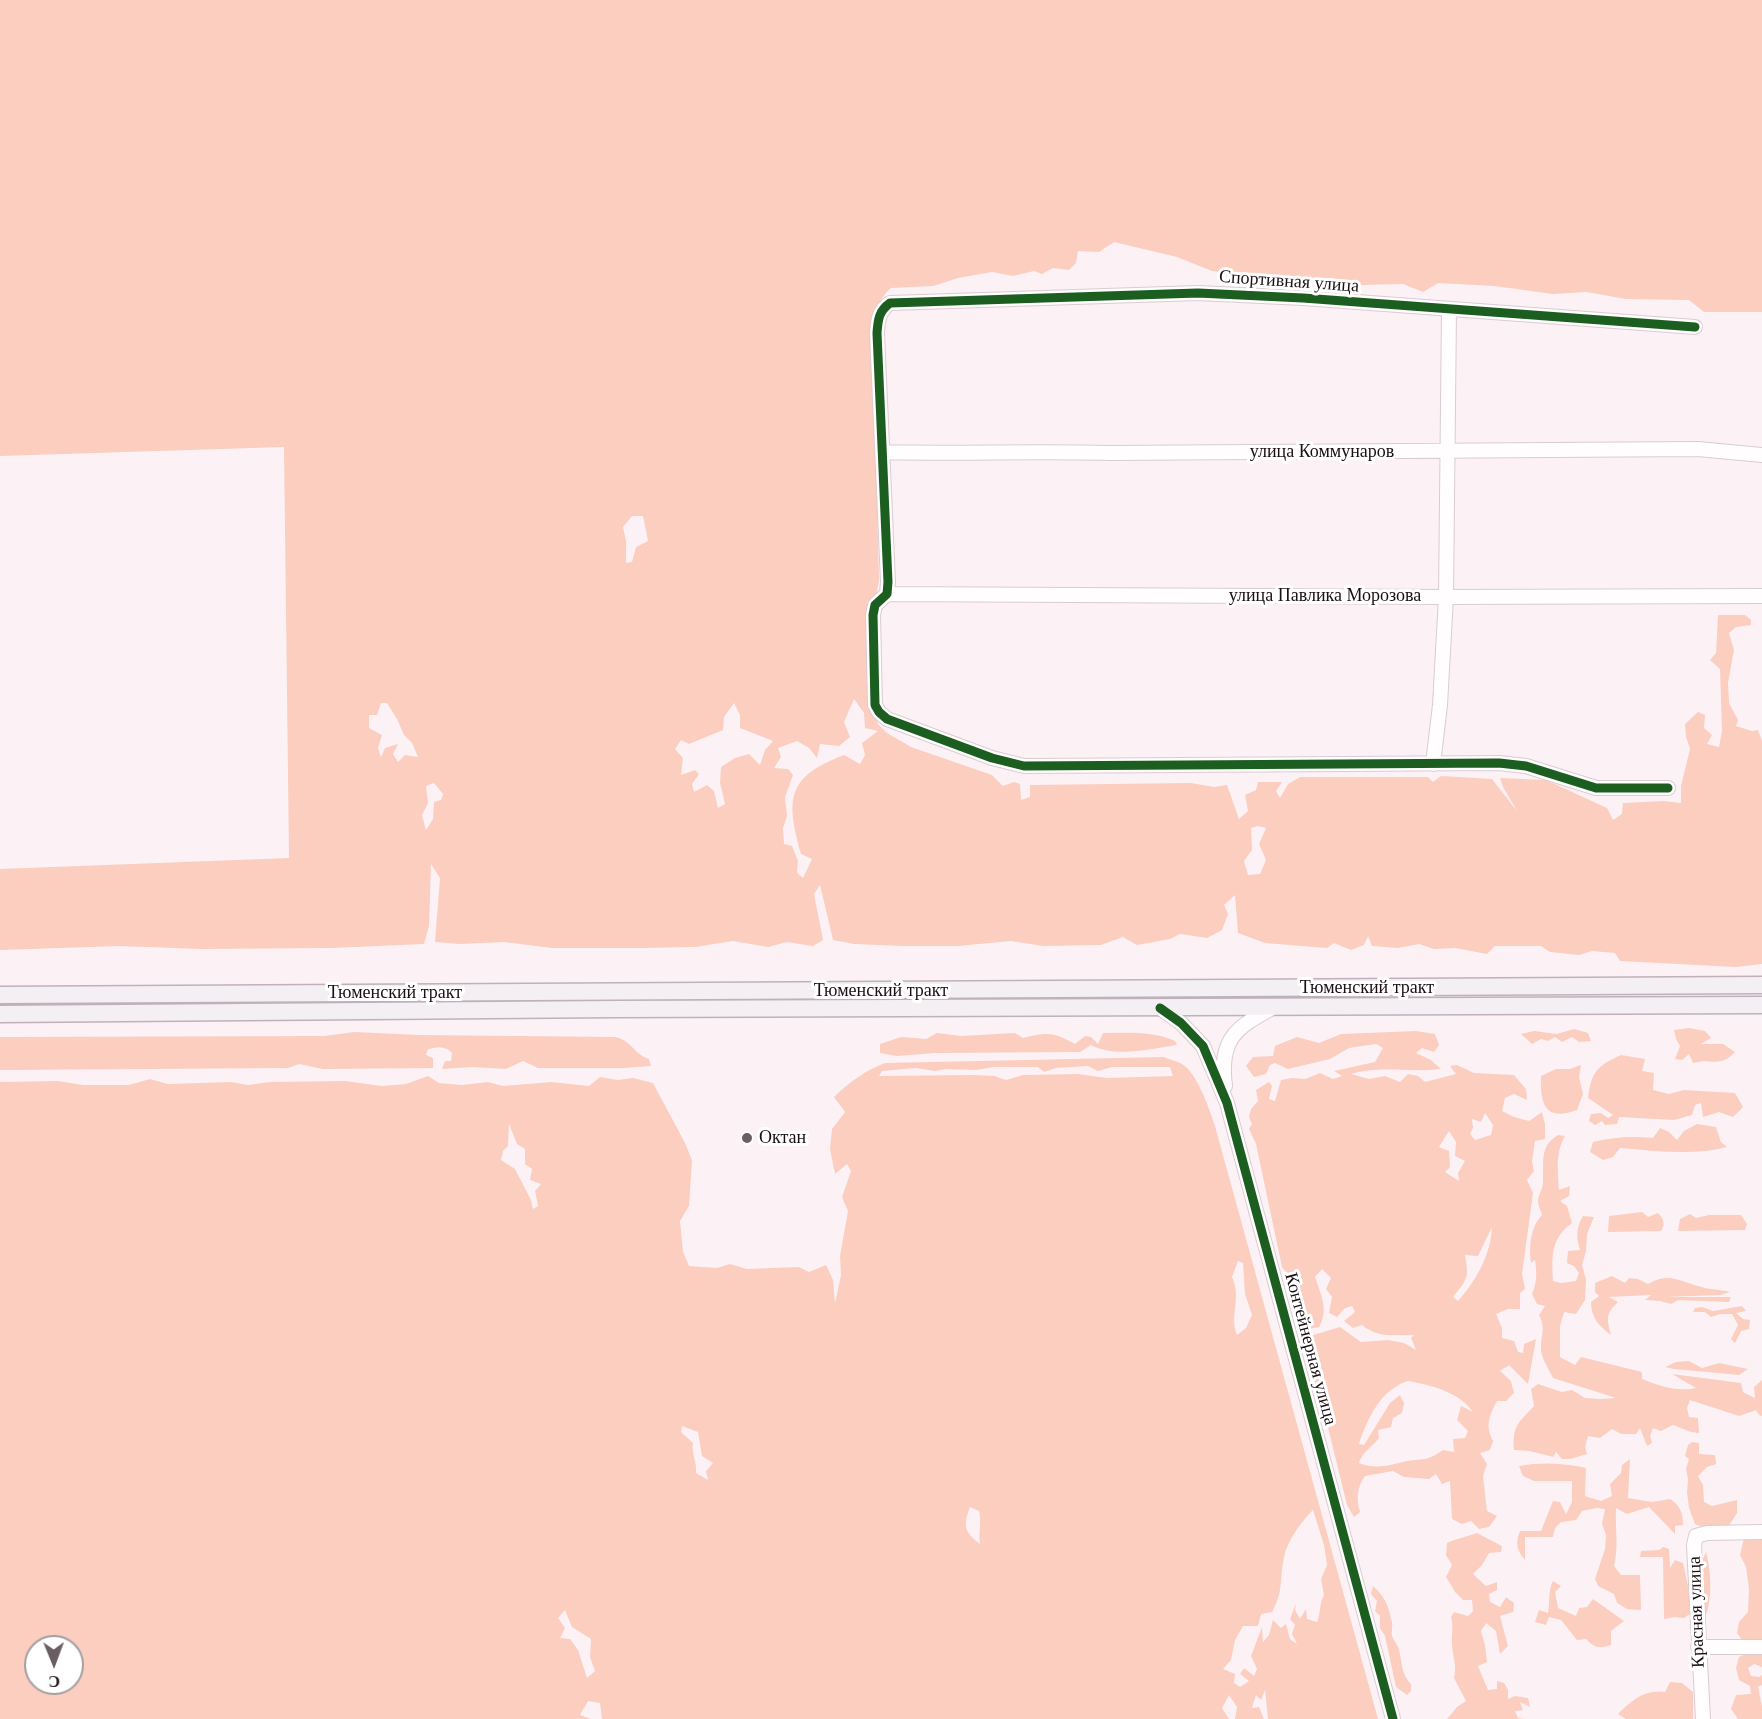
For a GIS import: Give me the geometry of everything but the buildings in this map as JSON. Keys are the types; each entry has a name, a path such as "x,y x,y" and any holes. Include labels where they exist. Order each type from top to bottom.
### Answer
{"main road":[{"name":"Тюменский тракт","path":"0,995 1762,985"},
{"name":"Тюменский тракт","path":"0,1014 617,1009 1762,1005"}],"street":[{"name":"Спортивная улица","path":"882,452 877,333 879,315 890,303 1198,293 1303,297 1695,327"},
{"path":"1433,764 1440,705 1446,597 1449,309"},
{"name":"улица Коммунаров","path":"882,452 1120,453 1698,449 1762,455"},
{"path":"882,452 887,594 875,605 873,615 875,705 879,712 903,726 992,758 1024,766 1499,763 1526,766 1596,788 1668,788"},
{"name":"улица Павлика Морозова","path":"887,594 1762,596"},
{"name":"Контейнерная улица","path":"1227,1103 1223,1067 1230,1040 1250,1019 1274,1007"},
{"name":"Контейнерная улица","path":"1160,1008 1181,1023 1203,1046 1227,1103 1393,1719"},
{"name":"Красная улица","path":"1703,1719 1694,1545 1696,1536 1707,1533 1762,1532"},
{"path":"1698,1647 1762,1647"}],"shaded area":[{"path":"0,0 1762,0 1762,312 1704,312 1689,300 1626,299 1586,292 1553,294 1494,286 1438,283 1423,292 1403,284 1361,285 1301,278 1256,277 1212,271 1177,257 1114,242 1099,252 1078,251 1076,263 1069,270 1053,268 1042,274 1034,271 1013,276 992,272 958,278 933,286 891,288 878,306 873,335 879,580 876,599 872,704 878,724 887,733 911,747 992,775 1003,786 1014,782 1020,784 1021,800 1030,797 1030,785 1191,783 1214,787 1227,785 1239,819 1248,811 1245,795 1256,790 1258,782 1282,782 1276,791 1280,798 1288,784 1300,777 1428,777 1433,782 1441,776 1492,779 1517,811 1500,778 1546,780 1607,808 1613,820 1622,814 1623,803 1664,801 1681,803 1681,786 1690,749 1685,724 1698,712 1705,715 1704,728 1712,735 1707,744 1719,747 1722,731 1720,669 1710,660 1716,653 1718,615 1745,615 1751,620 1751,625 1736,627 1729,633 1734,650 1728,683 1729,703 1738,720 1736,726 1752,731 1758,730 1762,741 1762,964 1736,967 1620,961 1615,953 1592,951 1579,955 1550,952 1541,946 1495,946 1487,954 1455,948 1434,949 1419,944 1398,948 1372,946 1368,936 1364,945 1351,950 1334,943 1327,948 1265,943 1238,933 1235,895 1224,905 1228,914 1222,930 1207,938 1180,934 1170,939 1137,945 1123,937 1101,945 1043,946 1011,941 958,946 854,944 833,940 820,885 814,894 823,940 813,946 787,942 768,947 733,941 695,947 641,948 552,948 504,942 460,944 435,942 440,878 431,864 429,926 424,944 331,948 201,949 119,946 0,950 0,869 289,858 284,447 0,456","holes":["632,516 643,516 648,541 636,547 632,562 626,563 626,541 623,527","854,699 864,713 865,728 878,731 862,743 865,755 860,764 844,755 825,763 801,781 795,792 793,818 796,835 801,854 812,859 803,878 797,873 798,861 792,846 784,844 783,828 787,816 785,797 793,775 788,769 774,768 781,757 778,748 797,741 809,748 817,758 820,744 839,746 850,737 844,722","381,703 387,703 418,757 405,755 398,762 393,754 398,744 385,748 381,757 378,748 382,735 369,728 369,715 377,715","734,703 740,715 740,728 773,741 765,750 760,765 749,754 735,758 721,767 720,783 725,804 718,808 714,791 707,785 694,792 692,784 699,774 695,770 681,775 683,758 675,749 681,740 689,744 723,730 724,717","434,783 443,794 441,800 434,802 433,819 426,830 422,815 428,803 426,786","1258,826 1266,828 1259,844 1266,860 1260,874 1248,875 1244,861 1252,850 1251,828"]},
{"path":"1689,1028 1705,1031 1711,1038 1701,1044 1723,1044 1735,1052 1719,1061 1693,1063 1689,1054 1682,1060 1675,1059 1680,1046 1674,1030"},
{"path":"1574,1029 1588,1033 1591,1041 1579,1042 1572,1037 1562,1042 1555,1037 1548,1041 1541,1039 1532,1044 1521,1034 1534,1031 1557,1034"},
{"path":"1416,1031 1435,1034 1439,1045 1434,1052 1422,1048 1416,1053 1431,1060 1441,1069 1373,1070 1351,1074 1369,1079 1385,1076 1400,1082 1408,1074 1418,1076 1425,1082 1456,1074 1450,1066 1457,1065 1474,1073 1514,1075 1526,1089 1527,1100 1514,1094 1505,1098 1502,1111 1529,1121 1542,1112 1545,1139 1535,1141 1532,1162 1534,1171 1527,1180 1533,1193 1522,1274 1525,1289 1520,1293 1520,1309 1508,1309 1496,1314 1502,1328 1502,1338 1514,1341 1518,1352 1523,1353 1524,1344 1536,1339 1528,1384 1509,1365 1500,1371 1511,1381 1514,1393 1506,1401 1497,1401 1489,1421 1489,1431 1493,1441 1490,1450 1480,1453 1487,1464 1483,1476 1487,1511 1497,1516 1489,1527 1479,1529 1471,1521 1462,1524 1452,1519 1450,1481 1442,1484 1436,1474 1429,1479 1404,1477 1393,1471 1365,1476 1358,1493 1360,1512 1354,1517 1347,1505 1321,1399 1315,1403 1316,1387 1306,1349 1310,1336 1340,1327 1361,1342 1388,1340 1404,1343 1416,1350 1411,1338 1414,1335 1380,1334 1362,1325 1353,1328 1344,1321 1355,1312 1352,1306 1345,1308 1337,1317 1329,1313 1332,1297 1326,1289 1331,1278 1322,1269 1315,1277 1324,1308 1322,1321 1319,1327 1302,1330 1293,1298 1294,1290 1289,1276 1282,1267 1256,1144 1249,1129 1252,1124 1249,1117 1251,1109 1258,1101 1256,1090 1269,1082 1272,1086 1269,1099 1275,1101 1281,1080 1305,1079 1320,1073 1333,1079 1342,1076 1334,1071 1375,1062 1383,1048 1376,1044 1349,1048 1330,1059 1288,1069 1275,1063 1270,1065 1266,1074 1254,1077 1246,1066 1253,1057 1273,1056 1275,1046 1297,1037 1319,1043 1341,1034","holes":["1485,1113 1493,1125 1491,1135 1475,1140 1470,1134 1473,1128 1472,1119 1481,1122","1449,1131 1456,1142 1455,1156 1465,1161 1458,1173 1459,1181 1445,1172 1450,1167 1449,1151 1439,1147","1492,1227 1486,1257 1471,1285 1458,1301 1453,1297 1466,1278 1465,1255 1478,1256","1408,1381 1444,1390 1460,1399 1473,1412 1461,1406 1457,1420 1468,1431 1465,1438 1453,1439 1454,1452 1443,1450 1425,1459 1389,1465 1359,1463 1379,1438 1378,1430 1391,1427 1393,1418 1402,1413 1404,1403 1400,1395 1390,1403 1364,1445 1359,1444 1376,1406 1398,1385"]},
{"path":"354,1032 615,1037 626,1041 639,1054 649,1059 651,1066 538,1068 523,1061 506,1069 472,1067 442,1069 445,1061 451,1061 452,1053 447,1049 438,1048 428,1049 426,1055 433,1058 433,1068 323,1069 299,1064 288,1068 0,1070 0,1037 324,1036"},
{"path":"937,1033 961,1036 1015,1033 1023,1038 1050,1034 1075,1044 1085,1036 1091,1037 1098,1044 1103,1033 1140,1033 1167,1038 1175,1041 1177,1045 1122,1052 1100,1049 1091,1045 1080,1052 935,1053 897,1056 880,1053 880,1044 901,1037 926,1039"},
{"path":"1621,1055 1645,1059 1642,1071 1654,1073 1653,1090 1669,1094 1684,1090 1735,1093 1743,1107 1733,1117 1719,1112 1703,1117 1701,1103 1695,1105 1692,1115 1674,1120 1619,1117 1617,1124 1605,1125 1602,1121 1595,1125 1589,1121 1591,1114 1601,1113 1608,1118 1613,1115 1588,1098 1591,1082 1601,1066"},
{"path":"1164,1057 1188,1069 1202,1092 1215,1126 1378,1719 1268,1719 1265,1690 1261,1700 1256,1695 1252,1708 1259,1707 1264,1719 1235,1719 1237,1707 1229,1695 1222,1708 1229,1719 602,1719 600,1703 588,1701 580,1715 591,1719 0,1719 0,1082 58,1081 83,1085 129,1085 150,1079 168,1084 231,1082 248,1085 270,1082 345,1081 382,1086 406,1084 428,1076 439,1083 462,1085 488,1082 503,1086 551,1082 589,1086 600,1077 618,1080 633,1078 653,1083 692,1160 689,1206 680,1221 683,1252 689,1266 717,1268 730,1264 747,1269 799,1267 809,1272 826,1265 833,1280 835,1303 841,1275 840,1256 848,1211 842,1197 851,1171 847,1164 835,1174 830,1149 832,1129 845,1112 834,1097 870,1070 885,1063","holes":["1088,1066 1098,1071 1112,1067 1170,1067 1173,1076 1107,1078 1078,1074 1023,1075 1006,1080 994,1076 973,1075 879,1076 882,1071 916,1068 935,1071 1038,1067 1044,1072 1056,1068","509,1124 517,1144 525,1149 525,1164 532,1169 530,1180 541,1184 535,1191 538,1206 533,1209 531,1200 515,1169 501,1160 503,1151 508,1146","1238,1261 1243,1263 1245,1294 1252,1315 1246,1328 1237,1335 1234,1321 1236,1293 1232,1277","682,1426 698,1432 702,1456 713,1463 706,1471 708,1480 696,1473 693,1443 681,1432","970,1507 979,1511 980,1544 966,1528","1313,1510 1324,1545 1327,1565 1321,1579 1324,1595 1317,1622 1307,1619 1306,1609 1300,1619 1295,1610 1296,1603 1290,1619 1295,1625 1292,1634 1297,1644 1290,1639 1286,1624 1281,1628 1273,1620 1269,1635 1263,1642 1262,1627 1251,1656 1257,1669 1254,1676 1244,1668 1240,1674 1249,1681 1240,1687 1234,1683 1235,1674 1223,1669 1231,1660 1235,1640 1243,1626 1258,1626 1261,1614 1272,1612 1276,1605 1286,1552 1291,1539","565,1610 572,1627 591,1639 590,1657 595,1671 587,1678 578,1650 570,1639 560,1638 565,1628 558,1618"]},
{"path":"1581,1065 1579,1077 1583,1094 1577,1110 1558,1114 1551,1112 1542,1095 1541,1076 1556,1069 1570,1069"},
{"path":"1697,1124 1716,1127 1721,1142 1727,1147 1687,1152 1620,1148 1613,1157 1603,1160 1590,1152 1593,1142 1623,1137 1653,1138 1660,1128 1669,1132 1677,1140 1684,1131"},
{"path":"1558,1135 1565,1136 1558,1156 1559,1190 1570,1186 1569,1196 1560,1201 1567,1206 1572,1223 1556,1242 1553,1256 1553,1281 1561,1283 1576,1281 1579,1273 1574,1266 1567,1263 1568,1251 1580,1250 1577,1233 1583,1216 1594,1217 1587,1234 1582,1265 1586,1280 1585,1300 1576,1314 1564,1312 1560,1326 1560,1357 1575,1365 1581,1357 1642,1372 1642,1379 1675,1389 1696,1388 1672,1374 1741,1383 1743,1392 1755,1398 1754,1387 1762,1380 1762,1416 1756,1410 1739,1416 1690,1400 1687,1408 1689,1417 1698,1418 1699,1433 1673,1425 1661,1431 1653,1428 1650,1436 1652,1443 1647,1446 1640,1428 1636,1434 1621,1434 1612,1429 1600,1438 1588,1436 1585,1447 1587,1454 1570,1459 1562,1459 1556,1452 1553,1457 1530,1451 1514,1450 1515,1430 1534,1406 1531,1389 1538,1384 1562,1392 1572,1390 1585,1398 1616,1398 1553,1378 1542,1355 1543,1328 1539,1315 1545,1306 1537,1304 1532,1294 1536,1273 1535,1260 1531,1263 1530,1244 1535,1226 1542,1215 1538,1201 1543,1185 1545,1150 1552,1139"},
{"path":"1642,1212 1648,1217 1658,1213 1662,1217 1661,1231 1608,1232 1609,1216"},
{"path":"1690,1214 1696,1218 1709,1215 1741,1215 1747,1224 1745,1230 1678,1231 1680,1219"},
{"path":"1612,1276 1625,1283 1629,1278 1648,1284 1669,1278 1730,1292 1720,1295 1665,1297 1731,1297 1729,1302 1678,1300 1671,1304 1645,1300 1651,1295 1609,1297 1618,1302 1608,1317 1611,1335 1596,1321 1592,1313 1591,1302 1599,1296 1595,1292 1595,1283"},
{"path":"1742,1306 1746,1311 1736,1313 1743,1319 1750,1320 1749,1329 1741,1331 1735,1343 1731,1339 1738,1325 1732,1314 1711,1317 1705,1312 1693,1312 1695,1308 1702,1307 1713,1311"},
{"path":"1689,1361 1702,1368 1719,1363 1748,1369 1739,1375 1665,1367 1676,1362"},
{"path":"1692,1442 1699,1443 1699,1454 1715,1455 1716,1464 1707,1467 1698,1476 1703,1485 1704,1502 1712,1506 1737,1500 1737,1513 1728,1527 1707,1529 1695,1524 1689,1508 1686,1469 1689,1459 1685,1456 1688,1445"},
{"path":"1630,1459 1628,1498 1652,1502 1670,1499 1679,1507 1683,1521 1683,1525 1675,1526 1675,1534 1649,1507 1627,1514 1616,1508 1617,1544 1614,1566 1621,1575 1640,1575 1641,1610 1627,1609 1617,1603 1614,1594 1598,1586 1595,1579 1605,1549 1606,1535 1602,1524 1605,1509 1582,1511 1576,1520 1561,1522 1555,1528 1553,1537 1525,1537 1525,1560 1517,1543 1520,1531 1541,1531 1553,1501 1560,1502 1566,1514 1572,1502 1572,1481 1534,1481 1523,1476 1519,1466 1552,1464 1586,1468 1585,1496 1601,1501 1612,1496 1610,1484 1621,1473 1622,1465"},
{"path":"1477,1533 1502,1546 1501,1552 1489,1553 1473,1574 1486,1586 1497,1582 1497,1590 1489,1594 1490,1602 1500,1607 1506,1597 1514,1603 1513,1612 1500,1616 1508,1646 1500,1654 1496,1631 1486,1623 1481,1631 1487,1662 1478,1666 1488,1690 1497,1689 1497,1681 1504,1683 1508,1690 1508,1699 1515,1696 1528,1698 1530,1707 1520,1702 1523,1710 1515,1711 1518,1718 1526,1719 1447,1719 1457,1707 1466,1701 1454,1678 1451,1617 1454,1612 1468,1616 1473,1611 1472,1600 1463,1600 1446,1577 1452,1565 1446,1555 1447,1543"},
{"path":"1744,1538 1762,1538 1762,1643 1742,1640 1737,1633 1739,1622 1748,1612 1749,1589 1746,1567 1740,1555"},
{"path":"1663,1547 1669,1549 1670,1568 1675,1560 1683,1563 1691,1613 1684,1618 1664,1619 1663,1557 1640,1557 1641,1551 1659,1550"},
{"path":"1706,1552 1710,1598 1702,1622 1700,1565"},
{"path":"1553,1581 1561,1586 1555,1592 1558,1608 1576,1616 1579,1608 1587,1607 1593,1599 1624,1621 1611,1631 1611,1645 1597,1647 1586,1639 1577,1640 1561,1620 1549,1617 1546,1625 1535,1622 1539,1610 1548,1613"},
{"path":"1373,1586 1384,1598 1389,1611 1392,1636 1399,1649 1404,1672 1411,1684 1411,1691 1407,1695 1396,1687 1385,1636 1380,1628 1380,1616 1375,1611 1377,1601 1371,1594"},
{"path":"1750,1652 1762,1653 1762,1667 1754,1664 1748,1668 1751,1676 1762,1675 1762,1685 1758,1687 1762,1719 1738,1719 1731,1709 1736,1695 1751,1694 1750,1686 1739,1680 1736,1668 1739,1657"},
{"path":"1670,1682 1682,1683 1693,1692 1693,1719 1626,1719 1618,1714 1628,1704 1645,1694 1665,1692"}],"cycle path":[{"path":"1668,788 1596,788 1526,766 1499,763 1024,766 992,758 887,719 875,705 873,615 875,605 887,594 888,582 877,333 883,309 890,303 1198,293 1303,298 1695,327"},
{"path":"1160,1008 1181,1023 1203,1046 1227,1103 1393,1719"}],"place":[{"name":"Октан","path":"747,1138"}]}
